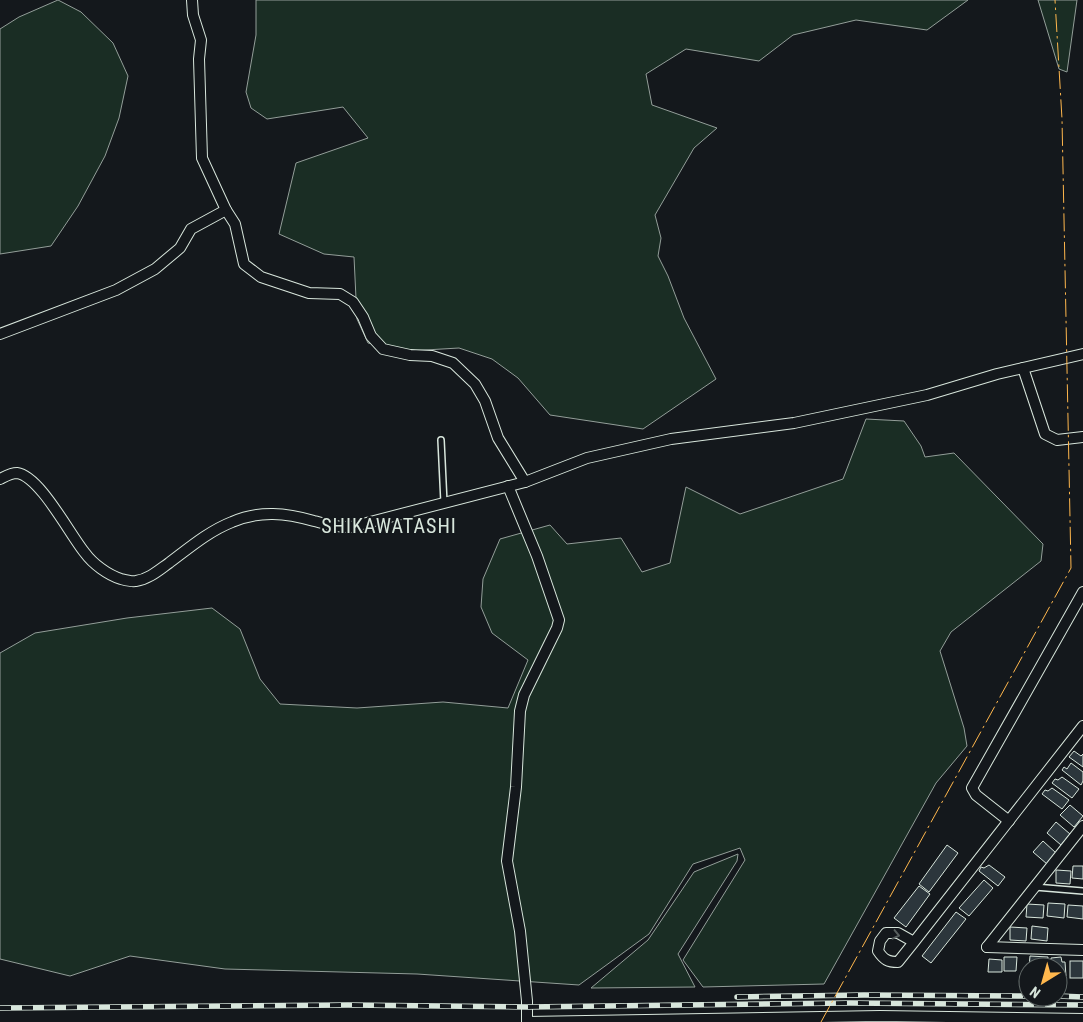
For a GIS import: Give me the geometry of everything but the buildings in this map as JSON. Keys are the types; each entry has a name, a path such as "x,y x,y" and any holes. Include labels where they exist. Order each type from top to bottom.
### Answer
{"street":[{"path":"192,0 193,15 201,40 199,79 202,158 226,210 235,224 244,264 261,277 309,293 340,294 353,302 363,317 371,336 383,349 410,355 432,356 453,363 475,384 485,401 498,438 524,482"},
{"path":"0,334 116,290 155,269 180,248 191,228 226,210"},
{"path":"2,475 19,473 38,486 85,554 109,575 123,580 135,581 149,577 213,531 254,514 293,515 340,528 351,527 524,482 587,458 671,439 794,423 927,395 1023,368 1083,354"},
{"path":"1023,368 1045,434 1057,440 1083,437"},
{"path":"508,486 537,556 559,620 557,628 524,695 520,711 516,787 507,861 520,931 527,1001 527,1022 826,1019 1051,1020 1083,1018"},
{"path":"1008,821 976,795 972,788 1083,592"},
{"path":"914,942 1083,726"},
{"path":"1083,826 987,947 1083,950"}],"lane":[{"path":"441,440 444,503"},
{"path":"1035,887 1083,891"}],"green space":[{"path":"58,0 81,12 113,43 128,76 119,118 105,156 78,206 51,246 0,254 0,29 19,17"},
{"path":"256,0 968,0 927,30 856,20 793,35 759,61 686,49 646,74 652,105 717,128 694,148 655,215 661,238 658,256 684,318 716,379 643,429 550,415 518,378 492,359 459,348 408,351 368,343 357,319 354,257 324,254 279,234 296,163 368,138 343,107 267,119 251,108 246,92 256,35"},
{"path":"1038,0 1077,0 1067,72 1059,69"},
{"path":"866,419 904,421 921,446 925,457 954,453 1043,544 1041,561 951,632 940,651 964,728 967,746 936,783 824,984 703,987 683,960 745,860 740,848 693,864 649,934 579,985 417,974 225,969 130,956 70,976 0,959 0,653 35,633 127,618 212,608 240,629 260,679 280,704 357,708 443,702 508,708 528,660 492,633 481,607 483,579 500,539 550,525 567,544 621,538 642,572 670,563 686,487 740,514 843,479"},
{"path":"738,854 737,861 678,954 695,987 591,988 648,940 694,872"}],"railway":[{"path":"737,997 864,995 1018,996"},
{"path":"1068,996 1083,997"},
{"path":"0,1008 348,1005 527,1007 850,1003 1083,1005"}],"power":[{"path":"821,1022 1071,568 1062,119 1055,0"}],"district":[{"name":"SHIKAWATASHI","path":"389,526"}]}
